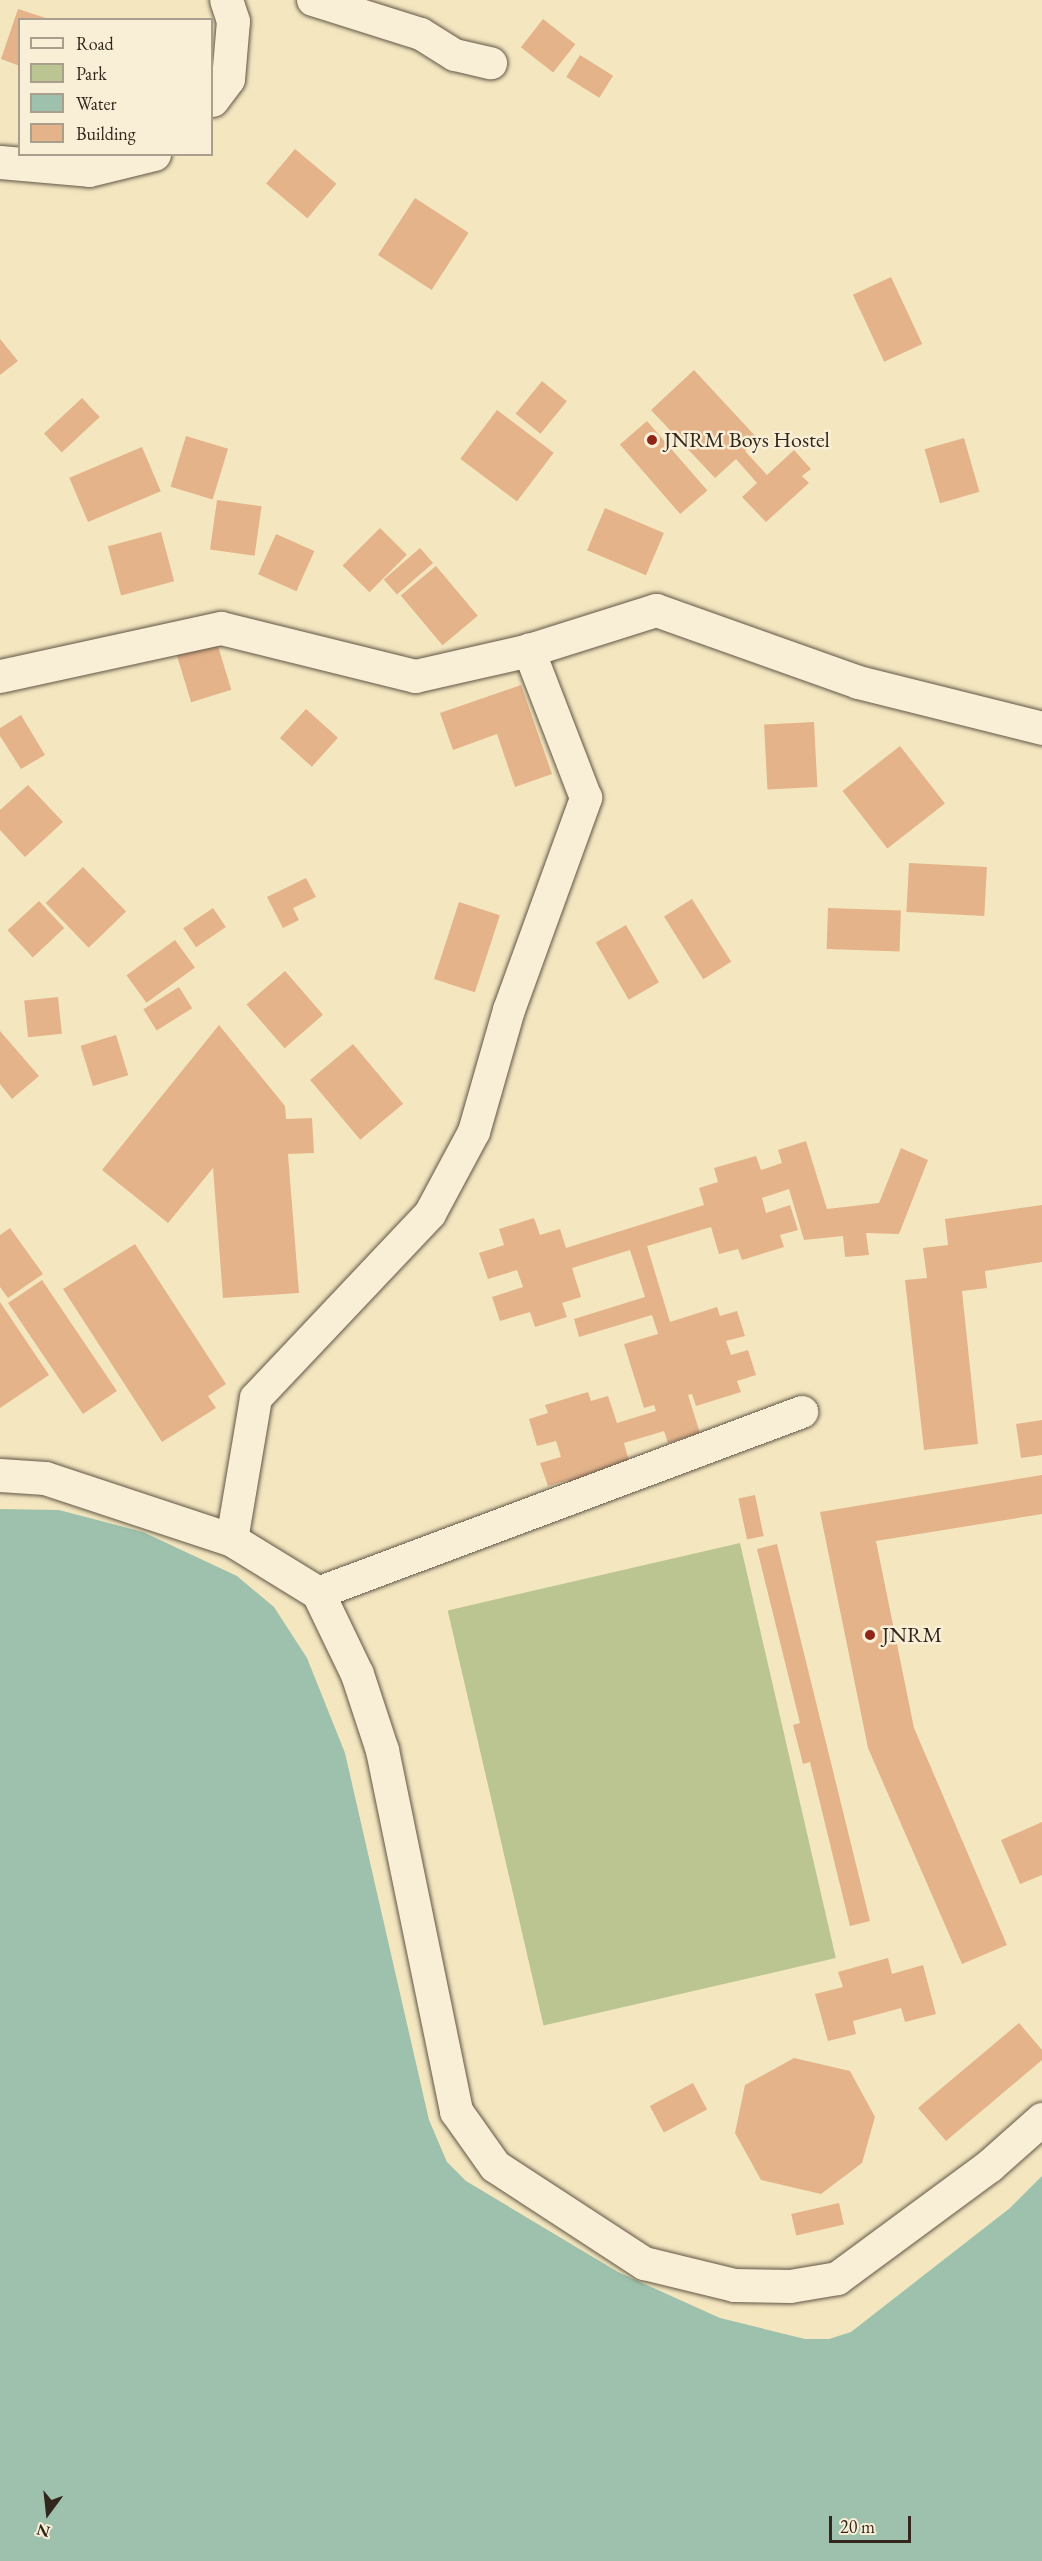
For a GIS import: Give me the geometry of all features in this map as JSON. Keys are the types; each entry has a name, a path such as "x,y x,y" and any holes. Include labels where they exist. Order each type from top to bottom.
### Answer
{"main road":[{"path":"213,99 228,79 233,21 226,0"},
{"path":"0,162 89,170 146,156"},
{"path":"0,676 221,628 415,675 529,650 656,610 858,682 1042,728"},
{"path":"0,1475 45,1478 232,1540 318,1593 357,1674 382,1750 456,2111 495,2166 644,2263 734,2285 790,2286 837,2278 989,2166 1042,2119"}],"street":[{"path":"313,0 421,34 454,55 491,63"},
{"path":"232,1540 256,1398 430,1214 474,1132 509,1010 586,798 529,650"},
{"path":"318,1593 802,1412"}],"green space":[{"path":"740,1543 836,1958 544,2026 448,1610"}],"water":[{"path":"0,1509 59,1510 143,1532 237,1576 274,1607 307,1658 345,1753 429,2120 447,2162 466,2181 618,2272 720,2318 805,2339 829,2339 851,2332 1010,2208 1042,2176 1042,2561 0,2561"}],"building":[{"path":"18,9 46,18 18,18 18,65 1,59"},
{"path":"543,19 575,44 553,73 521,47"},
{"path":"580,55 613,76 599,98 566,77"},
{"path":"295,149 336,184 307,218 266,183"},
{"path":"415,198 469,233 432,290 378,255"},
{"path":"891,277 922,344 884,362 853,295"},
{"path":"0,339 18,361 0,375"},
{"path":"694,370 758,439 745,451 767,475 794,450 811,469 802,476 809,483 766,522 742,497 757,483 736,459 715,478 651,410"},
{"path":"542,381 567,401 540,434 516,414"},
{"path":"82,398 100,417 62,452 44,433"},
{"path":"497,410 554,453 517,501 460,459"},
{"path":"647,421 707,490 680,514 620,445"},
{"path":"186,436 228,449 213,500 171,487"},
{"path":"964,438 979,492 940,503 925,449"},
{"path":"142,447 161,491 88,522 69,478"},
{"path":"217,500 262,506 255,556 210,550"},
{"path":"605,508 664,533 646,575 587,550"},
{"path":"380,528 407,555 369,592 343,565"},
{"path":"161,532 174,581 121,595 108,546"},
{"path":"276,534 314,551 296,591 258,574"},
{"path":"420,548 433,563 397,595 384,579"},
{"path":"436,566 478,616 443,645 401,596"},
{"path":"217,643 231,690 191,702 177,655"},
{"path":"521,685 552,774 515,787 497,734 453,750 440,713"},
{"path":"306,709 338,738 312,767 280,738"},
{"path":"21,715 45,755 21,769 0,736 0,728"},
{"path":"814,722 817,787 767,790 764,725"},
{"path":"900,746 945,804 887,848 842,791"},
{"path":"28,785 63,822 25,857 0,830 0,810"},
{"path":"909,863 987,867 984,916 906,912"},
{"path":"83,867 126,912 89,948 46,903"},
{"path":"306,878 316,897 293,908 299,920 283,928 267,897"},
{"path":"692,899 731,962 703,979 664,916"},
{"path":"39,901 64,928 33,957 8,930"},
{"path":"459,902 500,915 475,992 434,979"},
{"path":"213,908 226,927 196,947 183,928"},
{"path":"828,908 901,911 900,952 827,949"},
{"path":"626,925 659,982 629,1000 596,942"},
{"path":"175,940 195,968 146,1003 126,975"},
{"path":"285,971 323,1015 285,1048 247,1004"},
{"path":"179,987 192,1008 157,1030 143,1009"},
{"path":"58,997 62,1034 28,1037 24,1001"},
{"path":"219,1025 285,1106 286,1119 312,1118 314,1153 288,1154 299,1293 223,1298 213,1168 168,1223 102,1170"},
{"path":"0,1031 39,1076 12,1099 0,1084"},
{"path":"116,1035 128,1075 93,1086 81,1046"},
{"path":"353,1044 403,1104 360,1140 310,1080"},
{"path":"806,1141 827,1209 879,1203 901,1148 928,1160 899,1234 866,1233 869,1255 845,1257 843,1236 804,1240 789,1189 762,1198 766,1213 790,1205 798,1230 780,1235 784,1247 742,1260 738,1249 719,1254 711,1227 647,1246 670,1322 717,1307 720,1316 737,1311 745,1336 726,1341 731,1355 748,1350 756,1375 737,1381 741,1392 696,1406 692,1394 688,1395 700,1433 668,1443 664,1431 624,1443 629,1461 611,1466 614,1477 571,1490 568,1480 548,1486 540,1463 561,1457 556,1441 537,1446 529,1419 548,1413 545,1405 588,1392 591,1401 608,1396 617,1423 656,1411 654,1405 644,1408 624,1344 658,1334 652,1315 579,1337 574,1319 645,1297 630,1250 572,1268 581,1297 562,1303 567,1317 535,1327 530,1312 500,1321 492,1297 523,1287 517,1270 488,1279 479,1253 504,1245 499,1229 534,1218 540,1235 560,1229 566,1248 704,1205 699,1188 718,1182 714,1168 756,1156 761,1170 782,1163 778,1150"},
{"path":"1042,1205 1042,1262 985,1271 987,1288 962,1291 978,1444 924,1450 905,1280 927,1278 923,1248 948,1245 945,1219"},
{"path":"10,1228 43,1274 8,1298 0,1287 0,1235"},
{"path":"135,1244 226,1384 208,1396 216,1408 162,1442 63,1289"},
{"path":"42,1280 117,1391 83,1414 8,1303"},
{"path":"0,1302 49,1375 0,1408"},
{"path":"1042,1420 1042,1455 1021,1458 1016,1424"},
{"name":"JNRM","path":"1042,1475 1042,1514 876,1541 914,1728 1007,1945 962,1964 868,1748 820,1512"},
{"path":"755,1495 764,1536 747,1540 738,1499"},
{"path":"777,1544 870,1921 850,1926 810,1762 803,1764 793,1725 800,1723 757,1549"},
{"path":"1042,1822 1042,1875 1020,1884 1001,1840"},
{"path":"888,1958 892,1974 923,1965 936,2014 905,2022 901,2008 853,2021 856,2034 828,2041 815,1994 843,1987 838,1972"},
{"path":"1019,2023 1042,2050 1042,2060 946,2141 918,2108"},
{"path":"794,2058 850,2071 875,2117 862,2163 821,2194 761,2180 735,2133 745,2085"},
{"path":"693,2083 707,2109 664,2132 650,2106"},
{"path":"839,2203 844,2224 796,2235 791,2214"}],"place":[{"name":"JNRM Boys Hostel","path":"652,440"},
{"name":"JNRM","path":"870,1635"}]}
